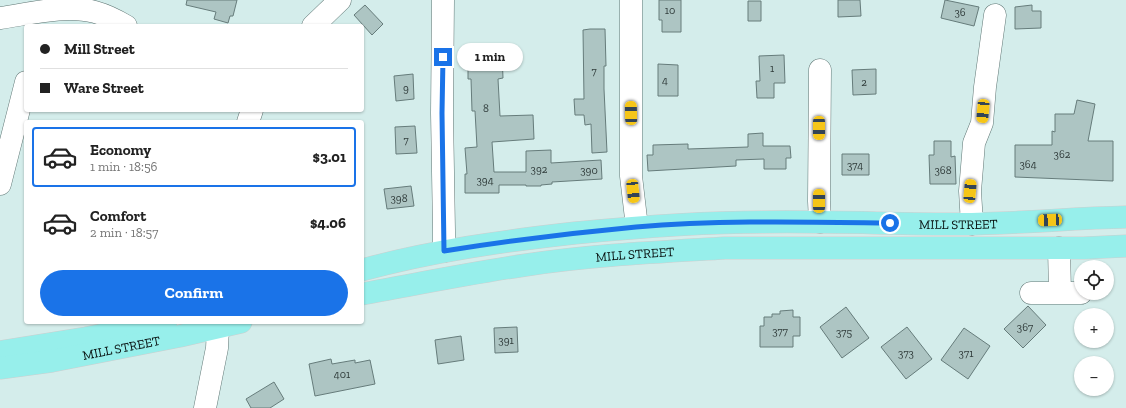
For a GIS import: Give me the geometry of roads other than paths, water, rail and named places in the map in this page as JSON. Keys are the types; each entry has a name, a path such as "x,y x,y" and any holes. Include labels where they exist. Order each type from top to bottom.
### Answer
{"main road":[{"name":"MILL STREET","path":"364,269 444,251 521,239 637,227 762,222 972,224 1126,217"},
{"name":"MILL STREET","path":"364,294 527,264 602,256 672,251 725,248 1059,248 1126,246"},
{"name":"MILL STREET","path":"0,352 86,338 156,324"},
{"name":"MILL STREET","path":"0,368 52,361 218,324"}],"street":[{"path":"316,24 340,0"},
{"path":"444,0 442,113 444,251"},
{"path":"630,0 631,176 637,227"},
{"path":"0,18 42,19 78,9 95,12 122,24"},
{"path":"972,224 970,191 974,144 982,123 985,87 995,15"},
{"path":"820,70 820,222"},
{"path":"0,184 24,90"},
{"path":"1030,293 1071,293 1059,248"},
{"path":"204,408 217,348 218,324"}]}
